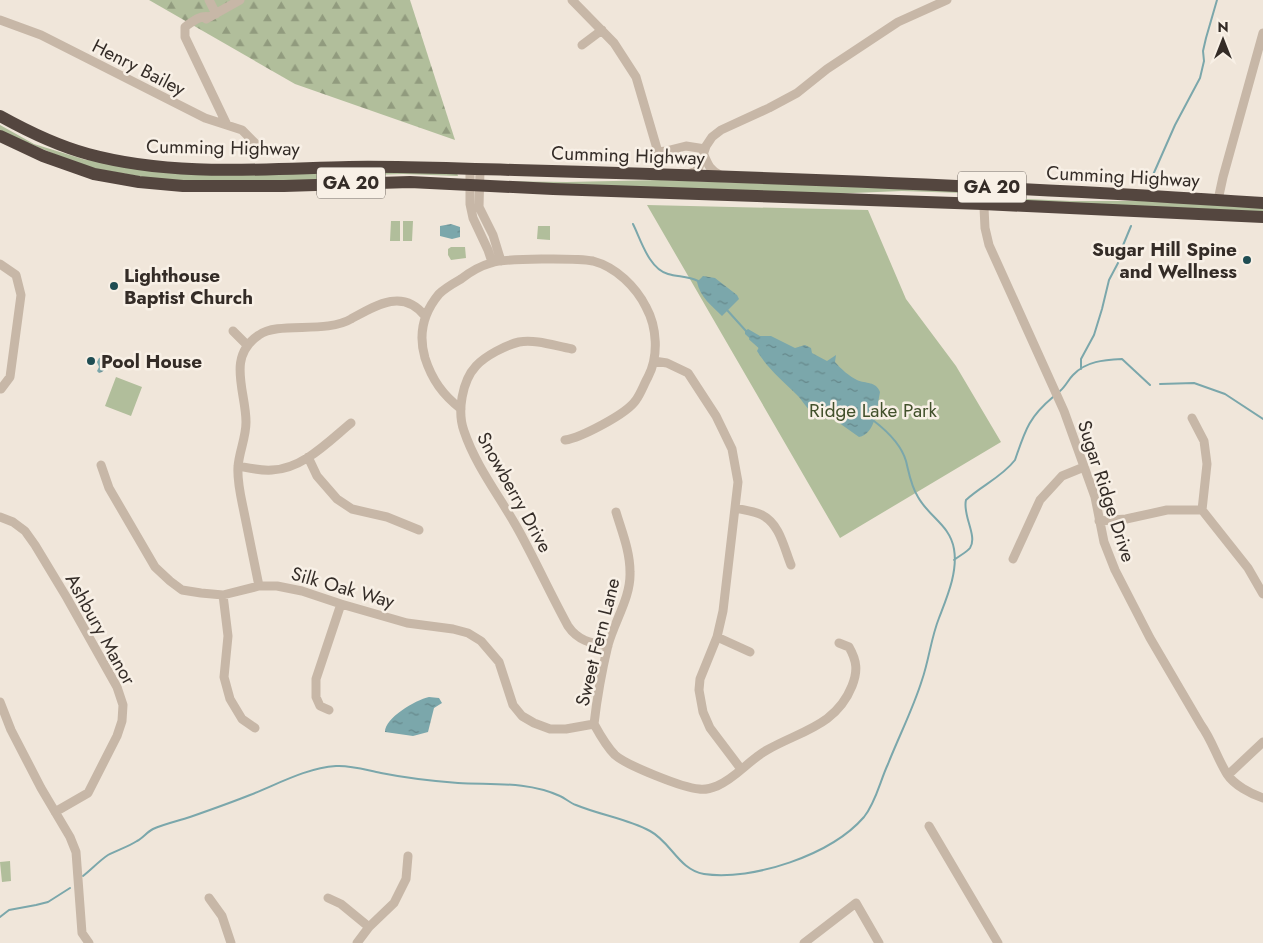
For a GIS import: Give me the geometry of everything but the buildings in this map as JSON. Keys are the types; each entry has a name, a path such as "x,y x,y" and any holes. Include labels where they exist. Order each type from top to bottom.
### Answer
{"highway":[{"name":"Cumming Highway","path":"0,116 25,129 85,153 158,167 248,169 388,167 724,177 983,187 1263,202"},
{"name":"Cumming Highway","path":"0,136 43,156 94,174 155,185 234,187 410,182 983,204 1263,217"}],"street":[{"path":"209,0 213,15"},
{"path":"227,125 185,37 189,30 199,21 240,0"},
{"path":"572,0 614,43 636,77 658,152 686,146 704,152"},
{"path":"685,176 698,169 712,137 726,126 797,93 827,69 898,22 941,1"},
{"name":"Henry Bailey","path":"1,22 41,35 205,118 242,130 259,147"},
{"path":"582,45 602,30"},
{"path":"1218,200 1263,33"},
{"path":"704,152 710,168 724,177"},
{"path":"475,170 475,185 479,207 493,235 497,262"},
{"path":"475,185 470,204 473,218 488,250 497,262"},
{"name":"Sugar Ridge Drive","path":"983,187 985,228 994,259 1064,411 1095,497 1104,542 1115,570 1150,638 1210,737 1228,775"},
{"path":"476,224 485,220"},
{"path":"461,409 440,389 429,370 423,349 422,330 425,316 440,293 474,270 497,262 556,259 592,261 621,276 641,297 651,316 655,344 654,361 636,401 625,411 600,425 565,440"},
{"path":"0,264 16,275 21,294 10,377 1,389"},
{"path":"259,586 239,490 238,466 246,436 240,372 241,357 247,345 266,330 313,328 347,322 382,303 395,300 419,308 425,316"},
{"path":"233,331 247,345"},
{"name":"Snowberry Drive","path":"572,349 535,342 519,342 502,348 476,366 463,390 461,409 463,430 476,458 519,531 574,635 587,642 608,646"},
{"path":"654,361 667,363 688,373 716,416 732,449 738,482 723,612 717,637 700,680 700,700 710,728 741,769"},
{"path":"1192,418 1204,441 1207,464 1202,510 1248,568 1263,594"},
{"path":"238,466 272,470 288,467 308,457 351,423"},
{"path":"308,457 317,476 337,499 352,508 386,517 419,530"},
{"name":"Silk Oak Way","path":"101,465 109,488 155,567 182,590 201,594 223,595 259,586 277,586 302,591 407,623 453,629 468,633 480,641 499,662 513,705 522,716 550,729 566,729 594,724"},
{"path":"1012,559 1040,500 1062,476 1084,467"},
{"path":"735,508 761,514 770,521 779,533 791,565"},
{"path":"1099,521 1147,515 1167,510 1202,510"},
{"name":"Sweet Fern Lane","path":"616,512 629,555 629,589 615,622 608,646 594,724 616,757 684,787 701,790 718,785 765,751 828,720 839,710 847,698 856,674 856,659 849,647 839,643"},
{"name":"Ashbury Manor","path":"0,517 26,531 35,544 117,687 123,705 122,721 117,736 88,793 55,812"},
{"path":"223,595 228,636 224,677 230,699 242,719 254,728"},
{"path":"329,710 320,706 316,697 316,679 340,604"},
{"path":"717,637 750,652"},
{"path":"0,702 41,788 76,852 82,933 88,943"},
{"path":"1263,742 1228,775 1246,790 1263,798"},
{"path":"930,826 998,943"},
{"path":"357,943 369,927 394,903 406,879 408,856"},
{"path":"209,898 222,916 231,943"},
{"path":"328,898 341,904 369,927"},
{"path":"804,943 856,903 879,943"}],"green space":[{"path":"149,0 410,0 455,140 295,84"},
{"path":"0,125 34,144 86,160 457,173 458,176 403,174 286,182 179,183 85,167 0,131"},
{"path":"660,180 962,190 962,193 902,191 804,195 496,181"},
{"path":"1004,198 1071,201 1187,201 1263,206 1263,212 1003,201"},
{"name":"Ridge Lake Park","path":"647,205 868,210 906,299 956,366 1001,442 840,538"},
{"path":"391,221 400,221 400,241 390,241"},
{"path":"403,221 413,221 412,241 403,241"},
{"path":"538,226 550,226 550,240 537,239"},
{"path":"451,247 465,247 466,258 451,260 448,255 448,249"},
{"path":"116,377 142,387 131,416 105,406"},
{"path":"10,861 11,881 2,882 0,862"}],"water":[{"path":"451,224 460,227 460,237 452,239 440,236 440,226"},
{"path":"703,276 715,278 737,295 739,299 722,316 701,292 697,282"},
{"path":"748,329 760,336 771,336 795,348 805,345 811,348 812,353 827,361 836,355 835,362 848,375 876,386 880,392 877,412 869,431 859,437 828,415 821,419 814,415 766,364 757,351 759,347 745,334 745,331"},
{"path":"102,357 105,359 107,367 99,373 97,371 99,367 97,362"},
{"path":"429,697 439,698 442,703 434,708 428,732 413,736 385,732 390,721 402,710"}],"waterway":[{"path":"1149,184 1175,125 1200,78 1204,61 1203,51 1217,0"},
{"path":"633,224 646,253 661,271 698,281"},
{"path":"1081,369 1081,359 1094,335 1109,280 1118,263 1119,255 1131,226"},
{"path":"727,310 746,331"},
{"path":"750,339 759,347"},
{"path":"1060,391 1078,370 1089,364 1115,359 1122,359 1150,385"},
{"path":"1160,384 1194,383 1225,394 1263,419"},
{"path":"954,560 969,550 972,543 965,506 966,500 1010,466 1015,460 1028,426 1038,412 1053,397"},
{"path":"83,876 108,855 134,843 153,829 228,804 303,773 336,766 353,767 419,779 522,786 548,791 576,805 633,823 650,831 664,842 681,862 695,871 704,874 724,875 767,869 812,854 832,843 850,831 864,817 875,798 918,691 936,626 951,584 955,558 952,541 944,527 923,504 916,493 901,449 889,434 874,421"},
{"path":"0,917 9,910 48,902 70,888"}],"place":[{"name":"Sugar Hill Spine and Wellness","path":"1247,260"},
{"name":"Lighthouse Baptist Church","path":"114,286"},
{"name":"Pool House","path":"91,361"}]}
